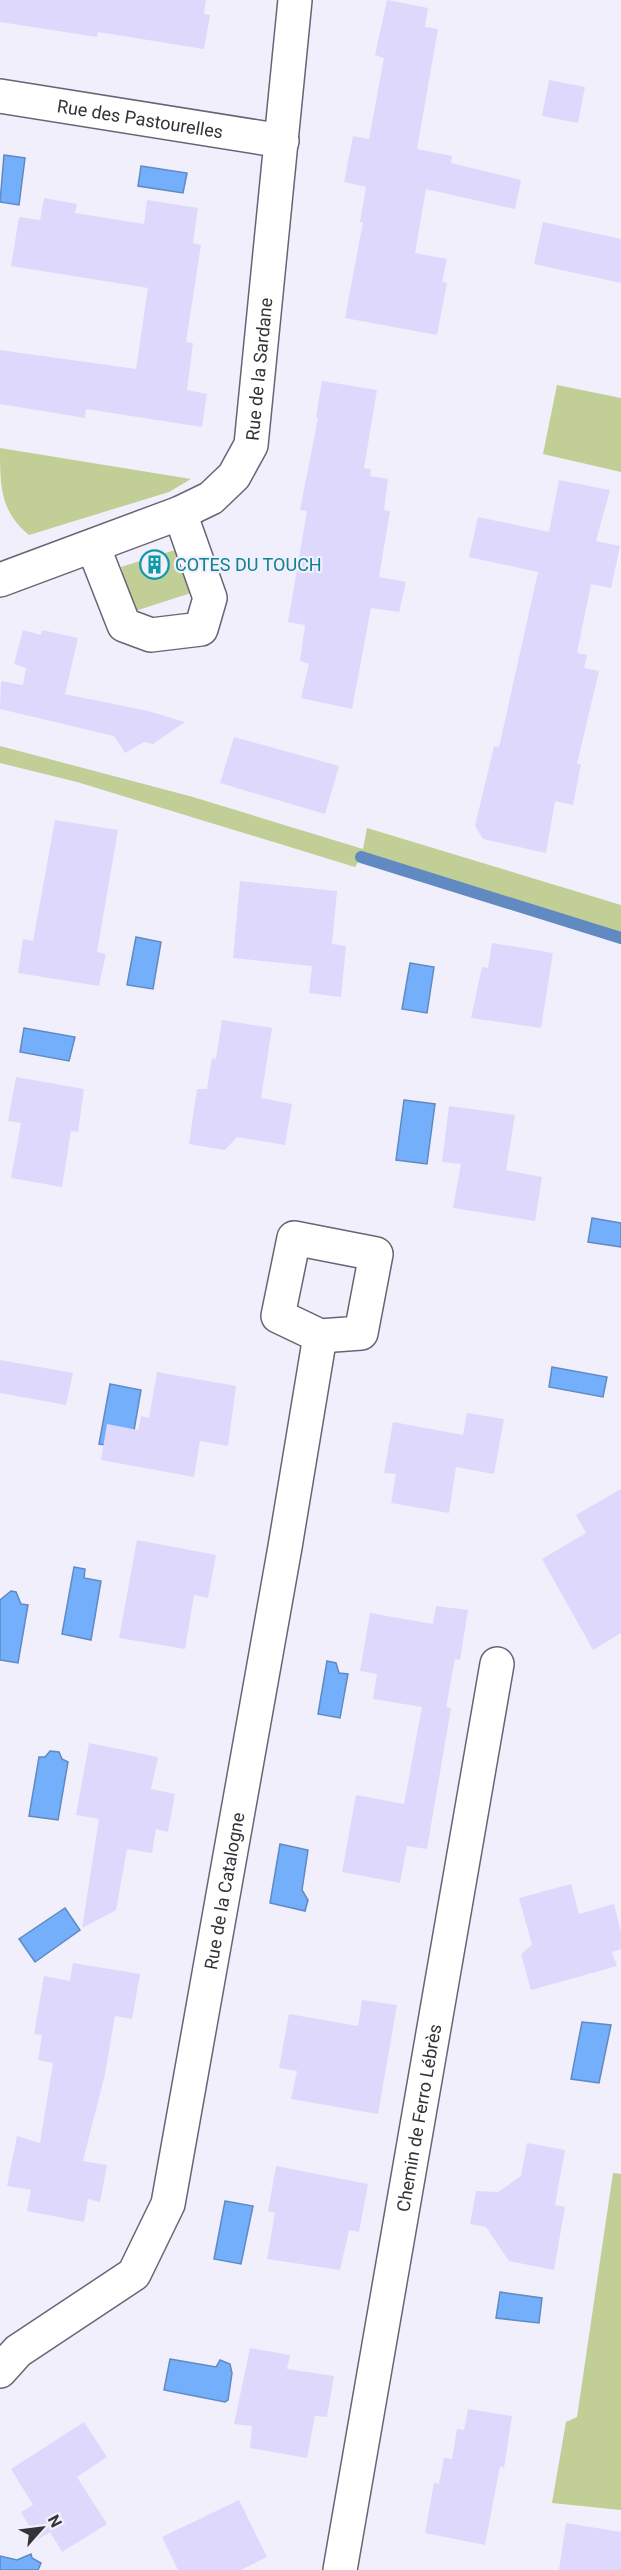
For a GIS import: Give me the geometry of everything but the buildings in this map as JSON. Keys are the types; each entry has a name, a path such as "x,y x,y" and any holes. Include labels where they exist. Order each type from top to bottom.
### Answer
{"street":[{"name":"Rue de la Sardane","path":"0,580 180,513 211,498 234,476 251,445 295,0"},
{"name":"Rue des Pastourelles","path":"0,96 282,141"},
{"path":"93,546 124,625 151,635 201,629 210,598 180,513"},
{"name":"Rue de la Catalogne","path":"0,2371 18,2351 134,2274 168,2204 285,1547 320,1336"},
{"name":"Chemin de Ferro Lébrès","path":"340,2570 497,1664"}],"green space":[{"path":"557,385 621,398 621,472 543,454"},
{"path":"0,448 191,479 169,492 29,535 19,526 7,507 0,474"},
{"path":"178,549 191,593 135,611 121,567"},
{"path":"0,746 193,797 363,849 367,828 621,905 621,938 361,857 355,867 77,782 0,763"},
{"path":"613,2173 621,2174 621,2510 552,2503 566,2422 577,2417"}],"water":[{"path":"4,155 25,158 19,205 0,202"},
{"path":"141,166 187,173 183,193 138,186"},
{"path":"136,937 161,942 153,989 127,985"},
{"path":"410,963 434,967 427,1013 402,1009"},
{"path":"24,1028 75,1037 69,1061 20,1052"},
{"path":"404,1100 435,1104 427,1164 396,1160"},
{"path":"592,1218 621,1223 621,1247 588,1242"},
{"path":"552,1367 607,1377 603,1397 549,1387"},
{"path":"110,1384 141,1390 131,1448 99,1444"},
{"path":"74,1567 85,1569 84,1578 101,1581 91,1640 62,1634"},
{"path":"11,1591 16,1592 21,1604 28,1605 18,1663 0,1660 0,1600"},
{"path":"327,1661 336,1663 339,1673 348,1674 340,1718 318,1714"},
{"path":"50,1751 59,1752 62,1759 68,1762 58,1820 29,1816 39,1757 45,1757"},
{"path":"280,1844 308,1850 302,1890 308,1900 305,1911 270,1903"},
{"path":"65,1908 80,1930 35,1962 19,1939"},
{"path":"582,2022 611,2025 599,2083 571,2079"},
{"path":"225,2201 253,2206 241,2264 214,2259"},
{"path":"500,2292 542,2298 539,2323 496,2318"},
{"path":"170,2359 216,2367 220,2360 230,2364 232,2373 228,2400 225,2402 164,2390"},
{"path":"31,2554 32,2558 41,2563 38,2570 0,2570 0,2556 17,2560"}],"waterway":[{"path":"361,857 621,938"}],"place":[{"name":"COTES DU TOUCH","path":"154,564"}]}
